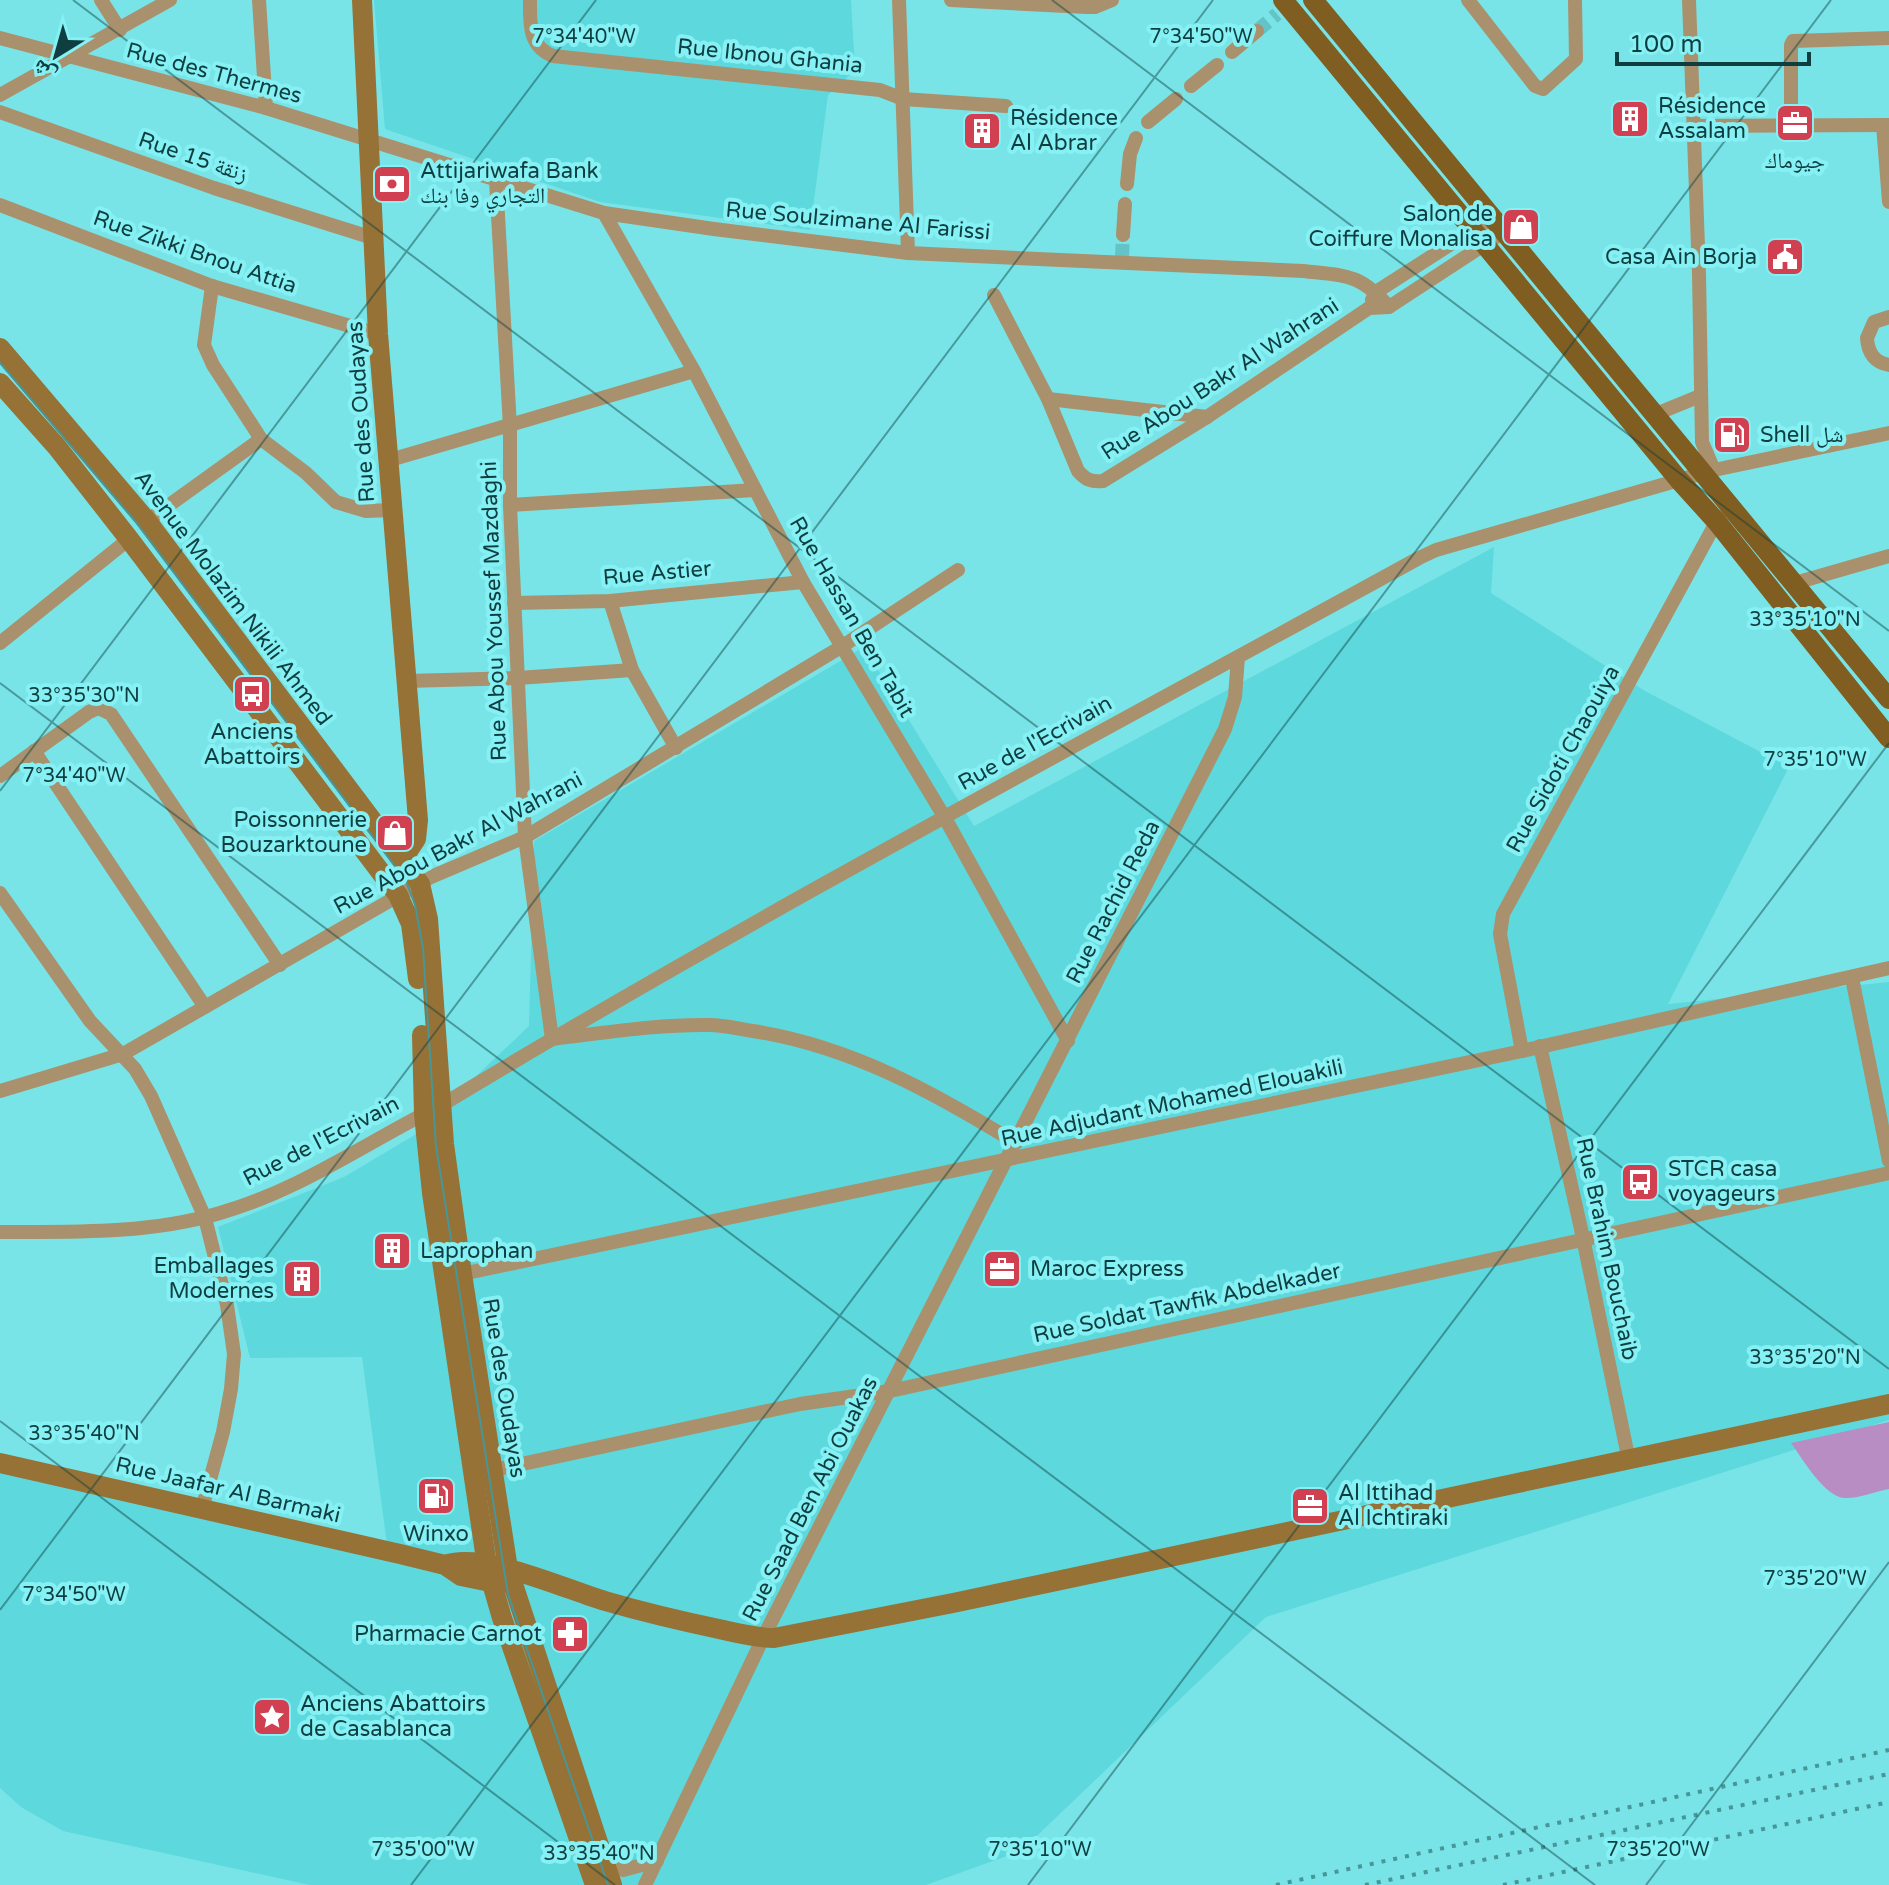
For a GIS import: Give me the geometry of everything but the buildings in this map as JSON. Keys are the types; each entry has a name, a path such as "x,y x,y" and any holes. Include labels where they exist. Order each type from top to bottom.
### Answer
{"main road":[{"path":"1313,0 1656,414 1709,472 1726,501 1889,699"},
{"path":"1283,7 1717,522 1889,738"}],"street":[{"path":"101,0 120,30"},
{"path":"0,95 170,0"},
{"path":"259,0 266,108"},
{"name":"Rue des Oudayas","path":"362,0 378,334 418,820 416,839 396,853"},
{"name":"Rue Ibnou Ghania","path":"530,0 530,31 535,42 553,56 880,90 903,99 1006,106"},
{"path":"899,0 908,253"},
{"path":"951,0 1086,7 1112,0"},
{"path":"1468,0 1535,86 1543,89 1576,59 1575,0"},
{"path":"1689,0 1700,396 1702,442 1709,472"},
{"path":"1232,52 1257,31"},
{"name":"Rue des Thermes","path":"0,38 266,108 371,141"},
{"path":"1791,125 1793,41 1889,38"},
{"path":"1191,86 1217,65"},
{"path":"1148,122 1176,99"},
{"name":"Rue 15 زنقة","path":"0,112 214,188 373,238"},
{"path":"1694,126 1886,125 1889,202"},
{"path":"1127,184 1130,154 1136,138"},
{"name":"Rue Soulzimane Al Farissi","path":"371,141 604,213 908,253 1122,260 1318,272 1362,281 1389,307"},
{"name":"Rue Abou Youssef Mazdaghi","path":"496,180 510,427 510,505 525,837 552,1039"},
{"path":"1123,235 1125,204"},
{"name":"Rue Zikki Bnou Attia","path":"0,205 212,286 378,334"},
{"name":"Rue Hassan Ben Tabit","path":"604,213 694,371 803,582 945,818 1068,1041"},
{"name":"Rue Abou Bakr Al Wahrani","path":"1048,399 1078,471 1092,482 1103,481 1207,417 1369,308 1389,307 1499,224"},
{"name":"Rue Abou Bakr Al Wahrani","path":"1369,308 1376,292 1480,238"},
{"path":"212,286 204,345 213,365 261,439 306,473 336,502 366,511 393,510"},
{"path":"994,295 1048,399 1207,417"},
{"path":"1889,317 1874,322 1867,338 1871,356 1889,365"},
{"name":"Avenue Molazim Nikili Ahmed","path":"0,348 147,521 420,884"},
{"path":"390,460 694,371"},
{"path":"0,383 57,447 129,539 398,895"},
{"path":"1656,414 1700,396"},
{"name":"Rue de l'Ecrivain","path":"0,1232 102,1231 205,1218 282,1191 432,1110 945,818 1436,550 1709,472 1889,433"},
{"path":"147,521 261,439"},
{"path":"510,505 755,490"},
{"name":"Rue Sidoti Chaouiya","path":"1522,1051 1500,934 1503,914 1726,501"},
{"path":"0,643 129,539"},
{"path":"1795,583 1889,556"},
{"name":"Rue Abou Bakr Al Wahrani","path":"0,1091 123,1054 398,895 525,837 841,647 958,570"},
{"name":"Rue Astier","path":"514,603 610,601 803,582"},
{"path":"610,601 632,670 676,748"},
{"name":"Rue Rachid Reda","path":"1007,1160 1225,729 1232,711 1238,657"},
{"path":"406,681 518,678 632,670"},
{"path":"0,776 89,712 98,708 111,714 280,965"},
{"path":"34,751 205,1007"},
{"name":"Rue des Oudayas","path":"420,884 428,919 432,1193 490,1574 595,1885"},
{"name":"Rue des Oudayas","path":"398,895 411,924 416,953 432,1110 511,1578 609,1875"},
{"path":"2,900 90,1021 123,1054 151,1096 205,1218 227,1305 234,1354 223,1432 202,1509"},
{"name":"Rue Adjudant Mohamed Elouakili","path":"462,1274 1522,1051 1889,968"},
{"path":"1852,978 1889,1161"},
{"path":"552,1039 713,1025 776,1035 846,1053 901,1077 945,1099 1016,1143"},
{"name":"Rue Brahim Bouchaib","path":"1540,1046 1629,1461"},
{"name":"Rue Saad Ben Abi Ouakas","path":"645,1885 763,1638 1007,1160"},
{"name":"Rue Soldat Tawfik Abdelkader","path":"494,1470 800,1404 890,1391 1889,1173"},
{"name":"Rue Jaafar Al Barmaki","path":"0,1463 445,1565 458,1562 490,1574 562,1584 602,1600 763,1638 795,1635 953,1603 1889,1404"},
{"path":"609,1875 657,1861"}],"shaded area":[{"path":"374,0 851,0 855,70 828,95 810,230 600,202 385,129"},
{"path":"1494,547 1491,593 1645,691 1789,767 1668,1004 1889,982 1889,1420 1266,1617 1021,1851 926,1885 310,1885 63,1831 21,1807 0,1788 0,1470 388,1552 362,1357 250,1358 218,1227 344,1177 413,1136 529,1026 534,841 864,647 974,826"},
{"path":"1889,1422 1889,1489 1861,1496 1844,1498 1829,1491 1791,1443"}],"tunnel":[{"path":"1257,31 1277,14"},
{"path":"1122,258 1123,235"}],"tram line":[{"path":"0,363 135,521 406,881 415,905 423,948 436,1146 508,1594 608,1885"}],"railway":[{"path":"1276,1885 1889,1750"},
{"path":"1365,1885 1889,1774"},
{"path":"1503,1885 1889,1802"}],"place":[{"name":"Résidence Assalam","path":"1630,119"},
{"name":"جيوماك","path":"1795,123"},
{"name":"Résidence Al Abrar","path":"982,131"},
{"name":"Attijariwafa Bank التجاري وفا بنك","path":"392,184"},
{"name":"Salon de Coiffure Monalisa","path":"1521,227"},
{"name":"Casa Ain Borja","path":"1785,257"},
{"name":"Shell شل","path":"1732,435"},
{"name":"Anciens Abattoirs","path":"252,694"},
{"name":"Poissonnerie Bouzarktoune","path":"395,833"},
{"name":"STCR casa voyageurs","path":"1640,1182"},
{"name":"Laprophan","path":"392,1251"},
{"name":"Maroc Express","path":"1002,1269"},
{"name":"Emballages Modernes","path":"302,1279"},
{"name":"Winxo","path":"436,1496"},
{"name":"Al Ittihad Al Ichtiraki","path":"1310,1506"},
{"name":"Pharmacie Carnot","path":"570,1634"},
{"name":"Anciens Abattoirs de Casablanca","path":"272,1717"}]}
